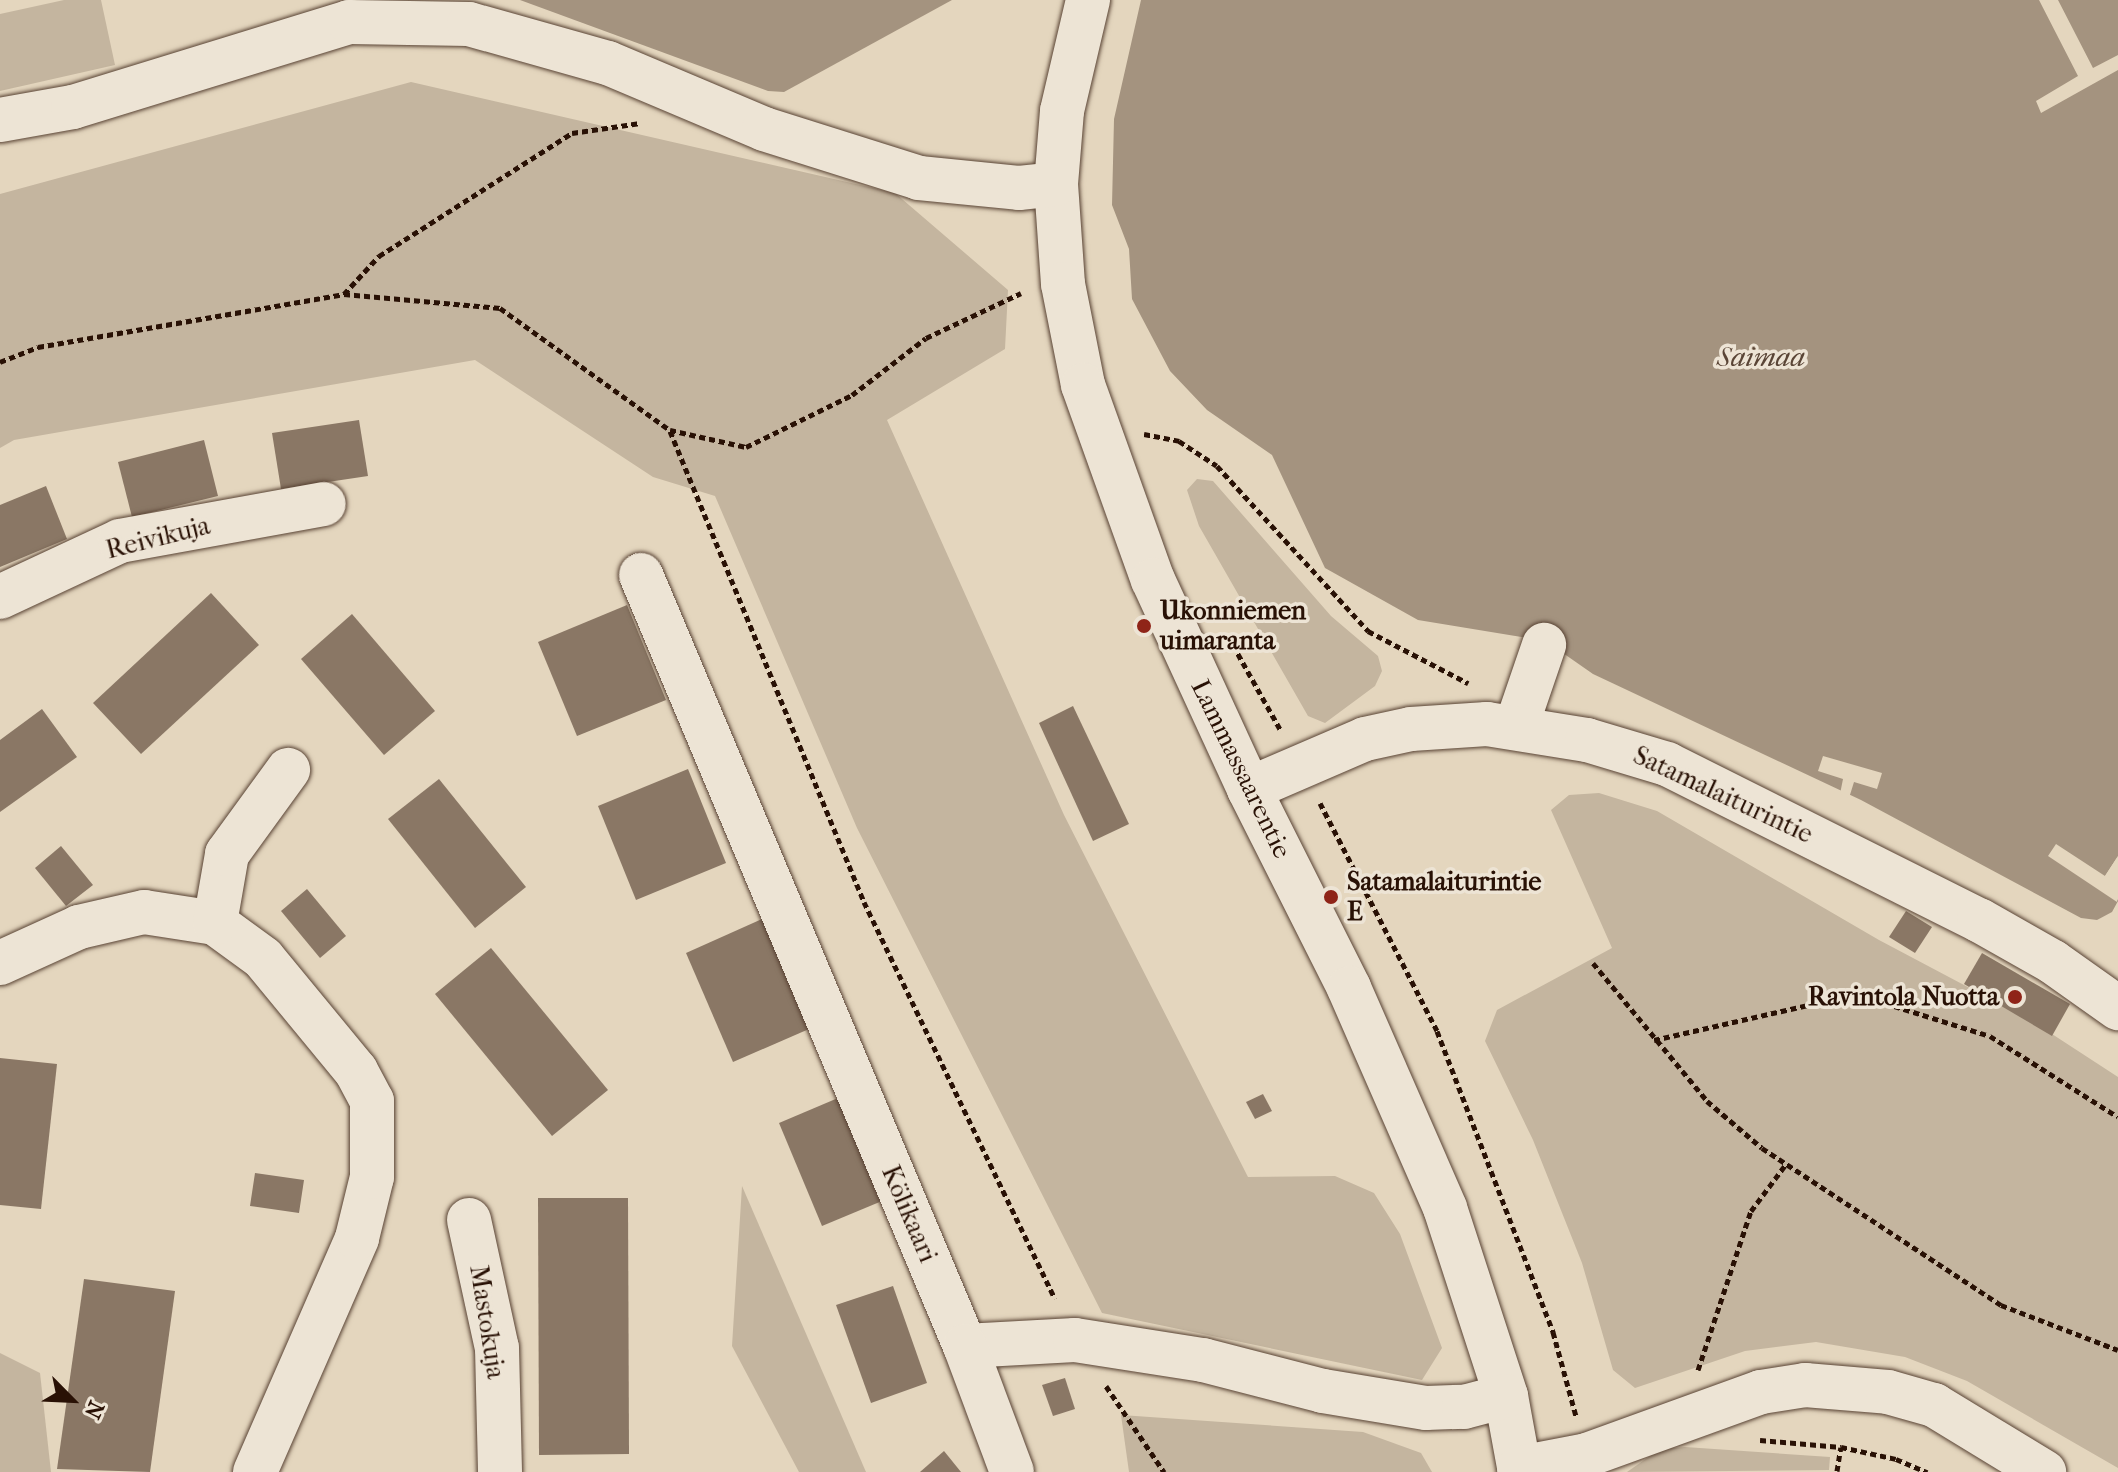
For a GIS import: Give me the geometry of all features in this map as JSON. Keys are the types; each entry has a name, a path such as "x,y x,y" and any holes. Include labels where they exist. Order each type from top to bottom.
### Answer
{"street":[{"name":"Lammassaarentie","path":"1088,0 1062,111 1056,184 1063,284 1094,420 1153,580 1249,789 1349,988 1417,1140 1476,1294 1506,1396 1520,1470"},
{"path":"0,120 73,107 235,53 349,22 469,24 608,63 764,129 919,178 1019,188 1056,184"},
{"name":"Reivikuja","path":"0,597 120,541 324,504"},
{"name":"Kölikaari","path":"641,575 965,1346 1012,1472"},
{"path":"1516,727 1544,645"},
{"name":"Satamalaiturintie","path":"1249,789 1365,739 1470,723 1516,727 1587,740 1667,764 1979,920 2053,962 2118,1008"},
{"path":"215,923 227,854 288,770"},
{"path":"0,963 79,927 144,912 215,923 263,958 333,1037 372,1101 372,1177 357,1238 255,1472"},
{"name":"Mastokuja","path":"469,1220 497,1348 500,1472"},
{"path":"965,1346 1075,1340 1203,1360 1323,1391 1426,1408 1464,1407 1506,1396"},
{"path":"1520,1470 1587,1455 1761,1392 1805,1385 1876,1390 1934,1405 2044,1472"}],"path":[{"path":"344,294 379,256 572,133 650,121 689,95"},
{"path":"0,362 38,347 344,294 500,308 670,430 746,447 852,395 926,338 1028,290"},
{"path":"1137,420 1146,449"},
{"path":"670,430 864,902 1075,1340 1164,1472"},
{"path":"1229,640 1283,733"},
{"path":"1318,798 1437,1031 1553,1332 1587,1455"},
{"path":"1593,963 1653,1040 1707,1101 1786,1164 2001,1305 2118,1350"},
{"path":"1653,1040 1856,994 1990,1036 2118,1117"},
{"path":"1684,1418 1751,1211 1786,1164"},
{"path":"1748,1439 1841,1447 1896,1459 1927,1472"},
{"path":"1837,1471 1841,1447"}],"shaded area":[{"path":"64,0 101,0 115,65 0,91 0,14"},
{"path":"411,82 895,193 1008,290 1005,349 887,420 1064,815 1248,1177 1335,1176 1374,1193 1400,1234 1442,1348 1422,1380 1102,1313 857,828 715,496 653,477 475,360 14,440 0,448 0,194"},
{"path":"1197,479 1213,481 1331,616 1378,656 1382,671 1375,686 1325,723 1308,716 1199,526 1187,490"},
{"path":"1599,793 1657,811 1879,940 2032,1021 2118,1077 2118,1468 1967,1381 1905,1357 1816,1342 1745,1351 1635,1388 1613,1370 1582,1263 1533,1140 1485,1041 1497,1010 1612,948 1551,810 1569,795"},
{"path":"742,1186 866,1472 799,1472 732,1346"},
{"path":"0,1353 40,1373 51,1472 0,1472"},
{"path":"1121,1415 1363,1432 1421,1453 1432,1472 1129,1472"},
{"path":"1685,1447 1830,1457 1829,1470 1627,1472 1660,1449"}],"water":[{"path":"520,0 952,0 784,92 768,91"},
{"name":"Saimaa","path":"1141,0 2118,0 2118,856 2105,876 2118,901 2112,912 2097,920 2081,918 1861,800 1593,674 1560,651 1527,638 1418,620 1325,568 1272,455 1207,410 1170,371 1132,299 1129,249 1112,205 1114,119"}],"pier":[{"path":"2039,0 2058,0 2093,68 2118,55 2118,70 2041,113 2036,101 2078,76"},
{"path":"1823,756 1882,773 1877,789 1854,782 1849,798 1840,794 1843,779 1818,771"},
{"path":"2056,844 2105,876 2118,856 2110,875 2118,880 2117,902 2048,856"}],"building":[{"path":"359,420 368,476 281,489 272,433"},
{"path":"204,440 218,496 132,517 118,462"},
{"path":"46,486 67,539 0,567 0,505"},
{"path":"211,593 259,645 141,754 93,703"},
{"path":"627,605 666,700 577,736 538,642"},
{"path":"352,614 435,711 384,755 301,659"},
{"path":"1073,706 1129,824 1093,841 1039,723"},
{"path":"42,709 77,757 0,812 0,740"},
{"path":"688,769 726,863 636,900 598,806"},
{"path":"439,779 526,887 475,928 388,819"},
{"path":"61,846 93,885 66,906 35,868"},
{"path":"307,889 346,936 320,958 281,911"},
{"path":"1906,911 1932,927 1915,953 1889,937"},
{"path":"762,919 809,1029 733,1062 686,953"},
{"path":"491,948 608,1090 552,1136 435,994"},
{"path":"1982,953 2070,1004 2052,1036 1964,984"},
{"path":"0,1058 57,1064 41,1209 0,1205"},
{"path":"1263,1094 1272,1111 1255,1119 1246,1102"},
{"path":"838,1098 882,1201 822,1226 779,1123"},
{"path":"255,1173 304,1180 299,1213 250,1206"},
{"path":"538,1198 628,1198 629,1454 539,1455"},
{"path":"84,1279 175,1291 150,1472 57,1469"},
{"path":"893,1286 927,1383 871,1403 836,1305"},
{"path":"1065,1378 1075,1409 1053,1416 1042,1385"},
{"path":"944,1451 961,1472 920,1472"}],"place":[{"name":"Ukonniemen uimaranta","path":"1144,626"},
{"name":"Satamalaiturintie E","path":"1331,897"},
{"name":"Ravintola Nuotta","path":"2015,997"}]}
